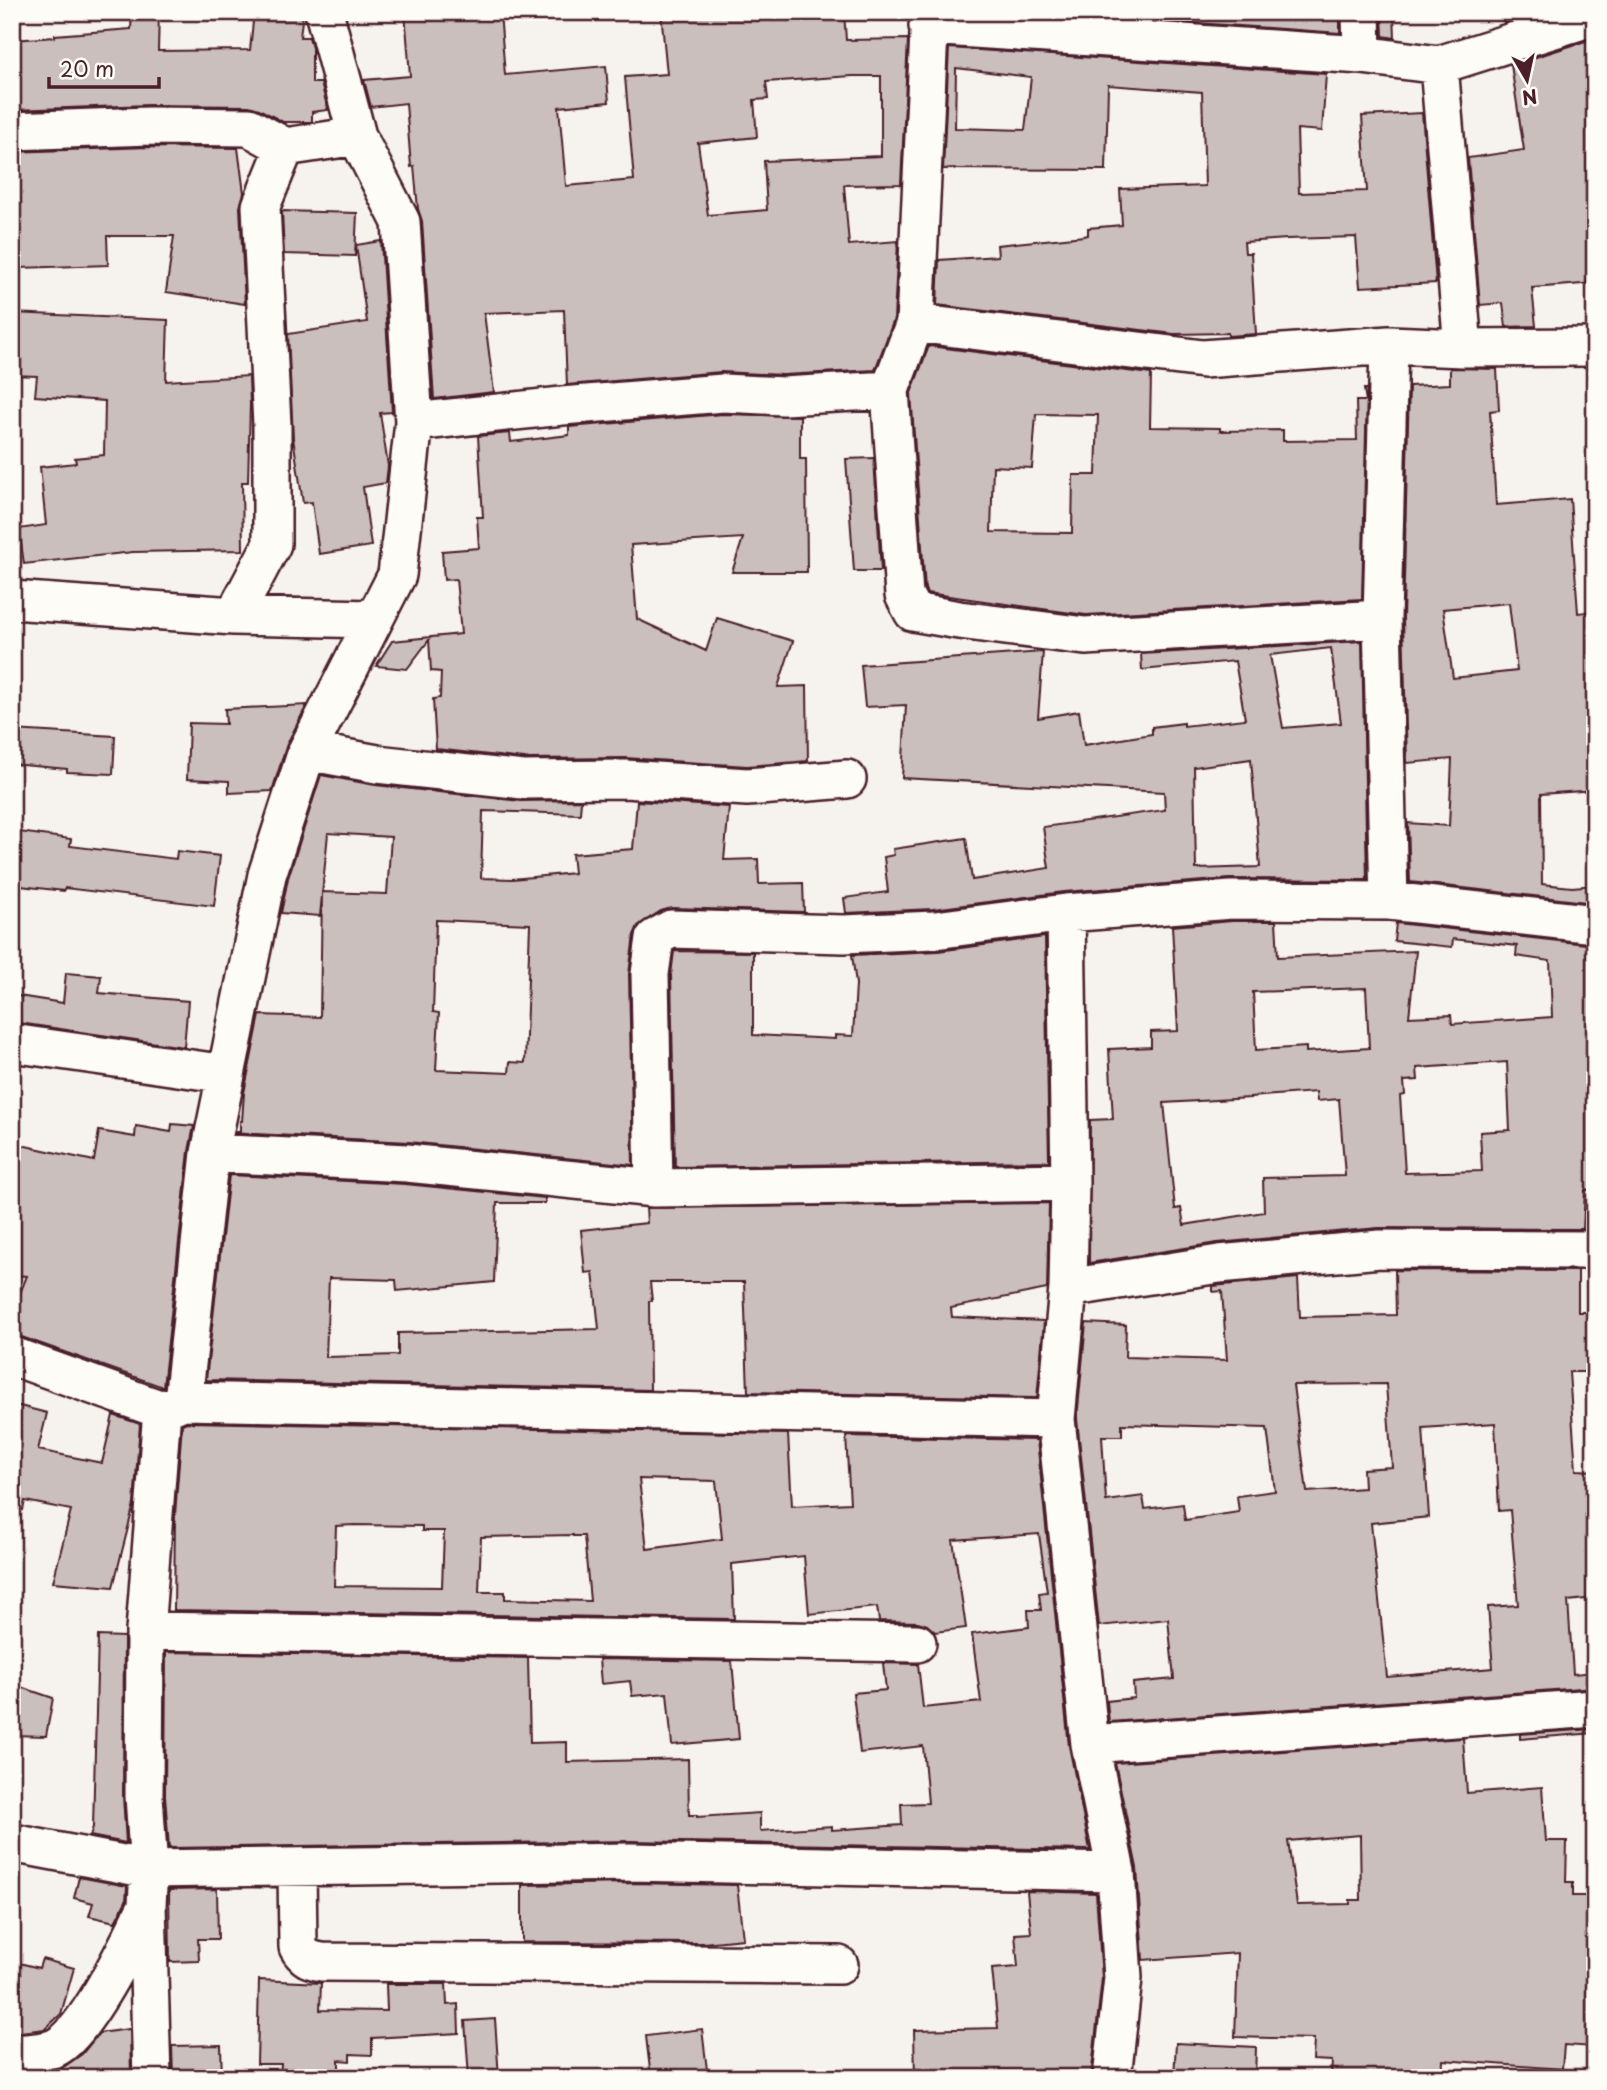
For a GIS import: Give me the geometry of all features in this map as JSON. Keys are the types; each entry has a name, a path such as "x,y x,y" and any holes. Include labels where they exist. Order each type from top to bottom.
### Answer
{"street":[{"path":"152,2078 149,1869 144,1796 145,1631 172,1406 211,1153 267,875 307,751 397,575 414,422 401,222 357,136 324,12"},
{"path":"1361,12 1362,55"},
{"path":"1382,619 1085,636 913,612 904,595 890,390 915,323 929,19 1362,55 1439,65 1595,16"},
{"path":"1439,65 1463,348"},
{"path":"12,131 149,126 249,127 285,147 357,136"},
{"path":"234,616 272,544 272,425 261,206 285,147"},
{"path":"915,323 1203,359 1389,345 1463,348 1595,347"},
{"path":"1389,345 1382,619 1389,901"},
{"path":"414,422 562,406 723,393 783,397 890,390"},
{"path":"12,600 234,616 374,619"},
{"path":"307,751 377,764 523,780 625,779 747,788 847,779"},
{"path":"654,1188 650,974 655,938 671,929 844,934 935,930 1066,913 1231,900 1389,901 1595,924"},
{"path":"1066,913 1070,1182 1068,1288 1056,1419 1090,1744 1116,1872 1123,1978 1112,2078"},
{"path":"12,1043 226,1074"},
{"path":"211,1153 407,1163 654,1188 1070,1182"},
{"path":"1068,1288 1219,1264 1380,1249 1595,1250"},
{"path":"12,1356 172,1406 1056,1419"},
{"path":"145,1631 917,1643"},
{"path":"1090,1744 1595,1708"},
{"path":"12,1843 149,1869 631,1863 1116,1872"},
{"path":"297,1867 298,1947 309,1960 839,1965"},
{"path":"12,2054 58,2047 71,2034 120,1963 148,1905"}],"building":[{"path":"132,12 159,12 158,51 250,50 254,12 303,12 300,37 309,37 312,48 312,83 321,83 328,110 312,112 312,122 283,122 249,106 149,105 12,110 12,40 131,29"},
{"path":"405,12 500,12 505,75 606,66 609,102 559,107 566,186 634,180 625,77 667,74 661,12 844,12 846,40 908,39 901,184 844,185 849,245 898,241 894,319 875,370 783,375 721,372 567,385 564,310 484,313 494,392 434,399 422,221 418,209 414,166 411,167 406,103 371,107 364,80 410,76","holes":["881,76 881,156 764,161 767,210 708,215 698,143 757,137 754,100 768,99 766,82"]},
{"path":"1037,12 1340,12 1340,33"},
{"path":"1382,12 1394,12 1395,38 1383,36"},
{"path":"1502,12 1537,12 1504,23"},
{"path":"1595,38 1595,283 1532,288 1536,326 1506,327 1503,303 1480,305 1468,158 1524,150 1511,65"},
{"path":"949,48 1326,74 1322,131 1297,129 1299,193 1367,191 1362,116 1422,113 1436,283 1360,287 1356,237 1287,239 1244,242 1245,253 1251,253 1256,334 1174,334 937,305 939,260 998,256 997,245 1084,236 1088,235 1088,228 1122,225 1120,189 1205,186 1202,92 1108,85 1106,170 943,169","holes":["956,68 1031,77 1025,130 955,128"]},
{"path":"149,147 238,148 244,193 240,207 245,304 166,292 174,236 107,236 108,265 19,268 14,216 12,217 12,152"},
{"path":"282,211 357,213 355,256 284,254"},
{"path":"381,241 392,412 380,413 388,466 386,483 363,487 371,546 319,554 312,502 303,503 293,438 288,334 367,322 356,245"},
{"path":"12,313 168,320 166,381 249,376 248,482 242,482 243,550 133,552 24,564 19,529 46,525 40,467 76,463 75,458 104,455 105,401 35,396 37,376 12,375"},
{"path":"929,346 1151,374 1150,427 1220,428 1220,431 1283,430 1283,441 1357,440 1356,401 1366,401 1364,389 1367,389 1362,599 1086,615 927,593 911,393","holes":["1036,414 1098,415 1096,475 1073,475 1072,533 991,532 993,466 1032,468"]},
{"path":"1450,368 1497,369 1499,410 1490,411 1496,505 1570,499 1578,613 1595,611 1595,790 1541,794 1542,884 1572,887 1595,885 1595,903 1410,882 1408,823 1449,826 1452,759 1407,763 1403,619 1409,386 1450,384","holes":["1509,603 1517,671 1453,678 1443,609"]},
{"path":"723,414 800,416 800,459 806,459 807,572 732,572 743,538 631,545 637,619 706,651 717,618 793,641 778,687 807,686 808,761 747,766 625,758 524,759 436,749 433,699 440,698 441,672 431,671 429,640 407,669 376,666 392,641 461,634 456,579 444,580 442,551 479,548 477,517 483,517 478,436 510,433 511,442 569,435 569,427"},
{"path":"874,458 881,571 854,571 846,459"},
{"path":"1362,641 1367,880 1229,879 1064,892 933,909 846,913 844,898 888,892 884,857 894,855 893,849 966,838 972,880 1049,868 1043,827 1165,810 1164,792 902,778 906,705 865,707 861,665 1043,652 1038,718 1079,711 1084,745 1152,734 1152,727 1245,719 1235,661 1142,670 1141,654","holes":["1331,648 1341,723 1283,728 1270,655","1251,759 1260,867 1196,869 1194,767"]},
{"path":"307,705 287,744 272,791 229,793 229,781 187,779 189,723 226,724 225,709"},
{"path":"12,730 115,736 113,774 67,772 67,769 12,764"},
{"path":"321,775 375,785 521,801 581,800 580,814 483,811 481,878 512,879 574,873 572,854 633,849 637,801 729,807 724,860 758,859 759,884 803,883 804,912 672,908 661,911 638,926 634,935 629,974 633,1165 409,1142 235,1133 240,1132 244,1093 260,1015 320,1017 322,896 320,916 281,913 288,878","holes":["328,833 391,837 387,894 322,892","436,920 530,924 525,1063 510,1062 509,1073 436,1070 439,1013 433,1012"]},
{"path":"12,831 71,839 70,846 176,859 177,851 220,856 214,906 65,888 64,891 12,885"},
{"path":"1232,921 1276,921 1278,957 1416,951 1409,1017 1451,1015 1452,1024 1552,1017 1550,961 1516,956 1517,946 1453,939 1452,947 1394,941 1396,923 1595,945 1595,1190 1585,1190 1583,1229 1378,1228 1217,1243 1089,1263 1090,1120 1113,1119 1109,1049 1151,1047 1151,1032 1178,1031 1172,926","holes":["1366,988 1369,1048 1306,1052 1306,1047 1256,1050 1253,992","1507,1062 1510,1130 1480,1132 1482,1171 1405,1173 1400,1096 1405,1095 1404,1081 1418,1080 1417,1068","1316,1092 1317,1101 1339,1099 1345,1176 1263,1178 1264,1212 1184,1225 1181,1208 1175,1209 1164,1103"]},
{"path":"1045,937 1049,1161 675,1167 671,975 674,951 753,952 753,1035 835,1039 835,1035 853,1036 856,984 852,955 938,951"},
{"path":"66,973 101,976 99,993 188,1001 184,1047 12,1022 12,995 63,1003"},
{"path":"172,1124 194,1126 163,1387 19,1336 12,1336 12,1313 27,1276 12,1275 12,1143 94,1161 99,1131 135,1137 136,1126 171,1132"},
{"path":"229,1175 405,1184 545,1198 545,1203 497,1203 494,1282 397,1291 396,1280 329,1278 326,1357 398,1355 398,1333 599,1329 593,1272 585,1273 581,1230 647,1223 646,1208 1049,1203 1047,1289 951,1308 952,1317 1044,1321 1037,1398 748,1392 744,1282 650,1282 650,1390 206,1380"},
{"path":"1395,1270 1578,1271 1578,1312 1595,1312 1595,1372 1569,1372 1576,1470 1595,1471 1595,1598 1568,1601 1573,1674 1595,1672 1595,1687 1109,1722 1107,1701 1134,1698 1133,1683 1174,1679 1168,1619 1099,1626 1077,1419 1086,1323 1126,1325 1125,1357 1227,1360 1222,1291 1213,1292 1213,1286 1298,1278 1300,1317 1396,1315","holes":["1386,1384 1392,1467 1363,1469 1364,1488 1307,1492 1293,1385","1495,1423 1499,1511 1510,1510 1518,1605 1488,1607 1493,1668 1387,1677 1371,1523 1429,1517 1423,1428","1122,1424 1267,1428 1275,1491 1237,1496 1239,1512 1185,1520 1183,1504 1145,1509 1143,1496 1106,1501 1102,1436 1122,1436"]},
{"path":"12,1404 47,1413 38,1450 102,1463 113,1415 140,1424 134,1504 113,1587 53,1582 71,1510 25,1501 23,1510 12,1509"},
{"path":"182,1424 788,1434 792,1506 850,1503 846,1436 1037,1440 1069,1746 1090,1850 631,1841 169,1848 165,1795 166,1652 528,1658 530,1743 567,1742 567,1762 688,1759 689,1815 697,1817 760,1813 760,1831 832,1826 832,1830 902,1825 901,1804 928,1803 923,1746 860,1753 853,1693 886,1690 883,1663 918,1664 923,1708 981,1702 972,1634 1029,1627 1028,1610 1041,1610 1039,1593 1047,1592 1039,1534 953,1540 966,1628 935,1632 918,1622 879,1621 877,1607 809,1614 804,1556 732,1564 734,1619 174,1610 175,1515","holes":["639,1479 716,1481 722,1539 647,1549","336,1526 422,1526 422,1531 444,1531 442,1587 334,1586","584,1536 590,1601 505,1599 505,1592 479,1592 481,1537"]},
{"path":"98,1636 124,1637 123,1796 126,1843 90,1836 93,1827"},
{"path":"599,1659 732,1661 739,1739 672,1745 667,1693 632,1696 630,1681 601,1684"},
{"path":"12,1684 53,1698 46,1736 12,1735"},
{"path":"1595,1729 1595,1733 1520,1739 1520,1734"},
{"path":"1463,1738 1467,1793 1542,1787 1546,1841 1567,1841 1566,1882 1573,1882 1573,1896 1595,1896 1595,2047 1564,2045 1562,2069 1443,2060 1442,2078 1331,2078 1332,2061 1313,2060 1314,2039 1235,2037 1238,1953 1143,1960 1137,1868 1115,1763","holes":["1360,1835 1361,1900 1350,1900 1350,1904 1297,1905 1288,1841"]},
{"path":"79,1877 127,1886 126,1901 115,1922 89,1916 93,1903 74,1898"},
{"path":"522,1885 737,1885 743,1939 703,1943 522,1942"},
{"path":"217,1889 218,1939 198,1939 199,1961 170,1962 169,1890"},
{"path":"1027,1891 1096,1893 1102,1978 1091,2078 915,2078 914,2030 998,2028 992,1969 1018,1967 1015,1934 1031,1933"},
{"path":"42,1959 74,1968 61,2014 45,2029 12,2033 12,1961 39,1968"},
{"path":"259,1980 321,1983 320,2010 387,2011 386,1984 446,1984 447,2005 458,2004 459,2033 372,2038 372,2055 350,2054 350,2061 339,2060 339,2078 280,2078 281,2064 257,2064"},
{"path":"495,2019 499,2078 469,2078 465,2021"},
{"path":"130,2029 131,2078 12,2078 12,2075 42,2073 62,2068 82,2054 99,2033"},
{"path":"702,2029 708,2078 651,2078 646,2036"},
{"path":"1176,2043 1256,2047 1255,2078 1174,2077"},
{"path":"221,2045 222,2078 173,2078 172,2046"}]}
